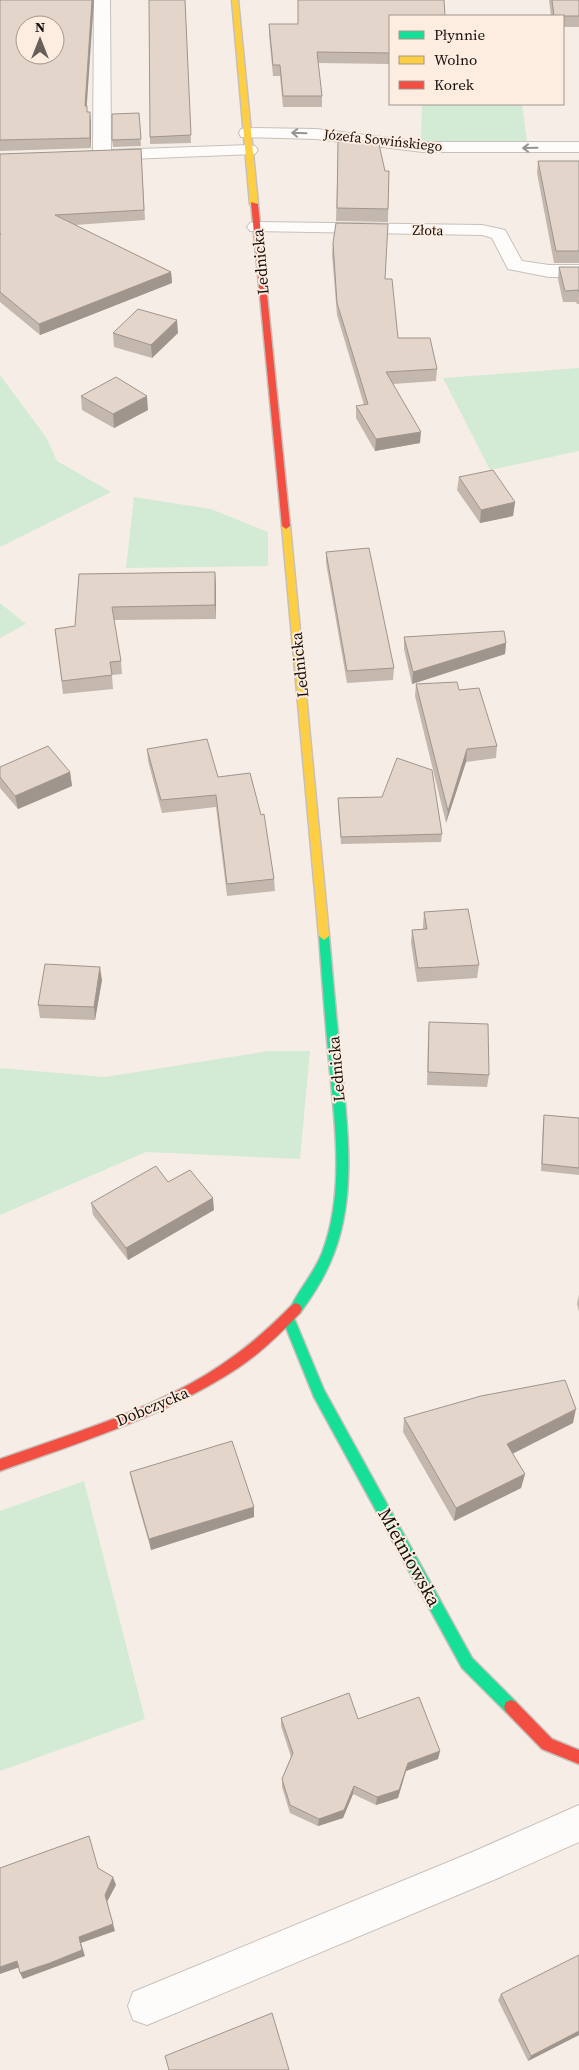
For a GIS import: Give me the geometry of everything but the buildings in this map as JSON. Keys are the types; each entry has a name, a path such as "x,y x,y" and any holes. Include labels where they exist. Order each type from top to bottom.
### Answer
{"main road":[{"name":"Lednicka","path":"235,0 304,709 344,1159 341,1204 325,1262 310,1293 288,1318"},
{"name":"Dobczycka","path":"0,1465 160,1404 200,1384 238,1362 265,1341 288,1318"},
{"name":"Mietniowska","path":"288,1318 319,1393 467,1662 547,1744 579,1757"}],"street":[{"path":"102,0 102,155"},
{"name":"Józefa Sowińskiego","path":"83,155 248,142 316,134 423,147 579,147"},
{"name":"Złota","path":"256,227 482,230 499,234 515,265 549,271 579,271"},
{"path":"147,2006 483,1866 579,1823"}],"green space":[{"path":"422,105 522,105 527,142 421,143"},
{"path":"579,368 579,451 490,470 443,378"},
{"path":"0,375 46,437 57,461 111,492 0,547"},
{"path":"134,497 211,509 268,532 268,566 126,568"},
{"path":"0,603 26,624 0,638"},
{"path":"268,1051 310,1051 300,1159 146,1152 0,1215 0,1068 105,1077"},
{"path":"84,1481 145,1719 0,1771 0,1511"}],"traffic: fast":[{"path":"296,1309 315,1282 328,1253 337,1222 341,1190 341,1125 324,936"},
{"path":"288,1318 319,1393 467,1663 511,1707"}],"traffic: slow":[{"path":"235,0 254,204"},
{"path":"286,526 324,936"}],"traffic: jam":[{"path":"254,204 286,526"},
{"path":"0,1465 119,1422 198,1386 234,1364 267,1338 296,1309"},
{"path":"511,1707 547,1744 579,1757"}]}
